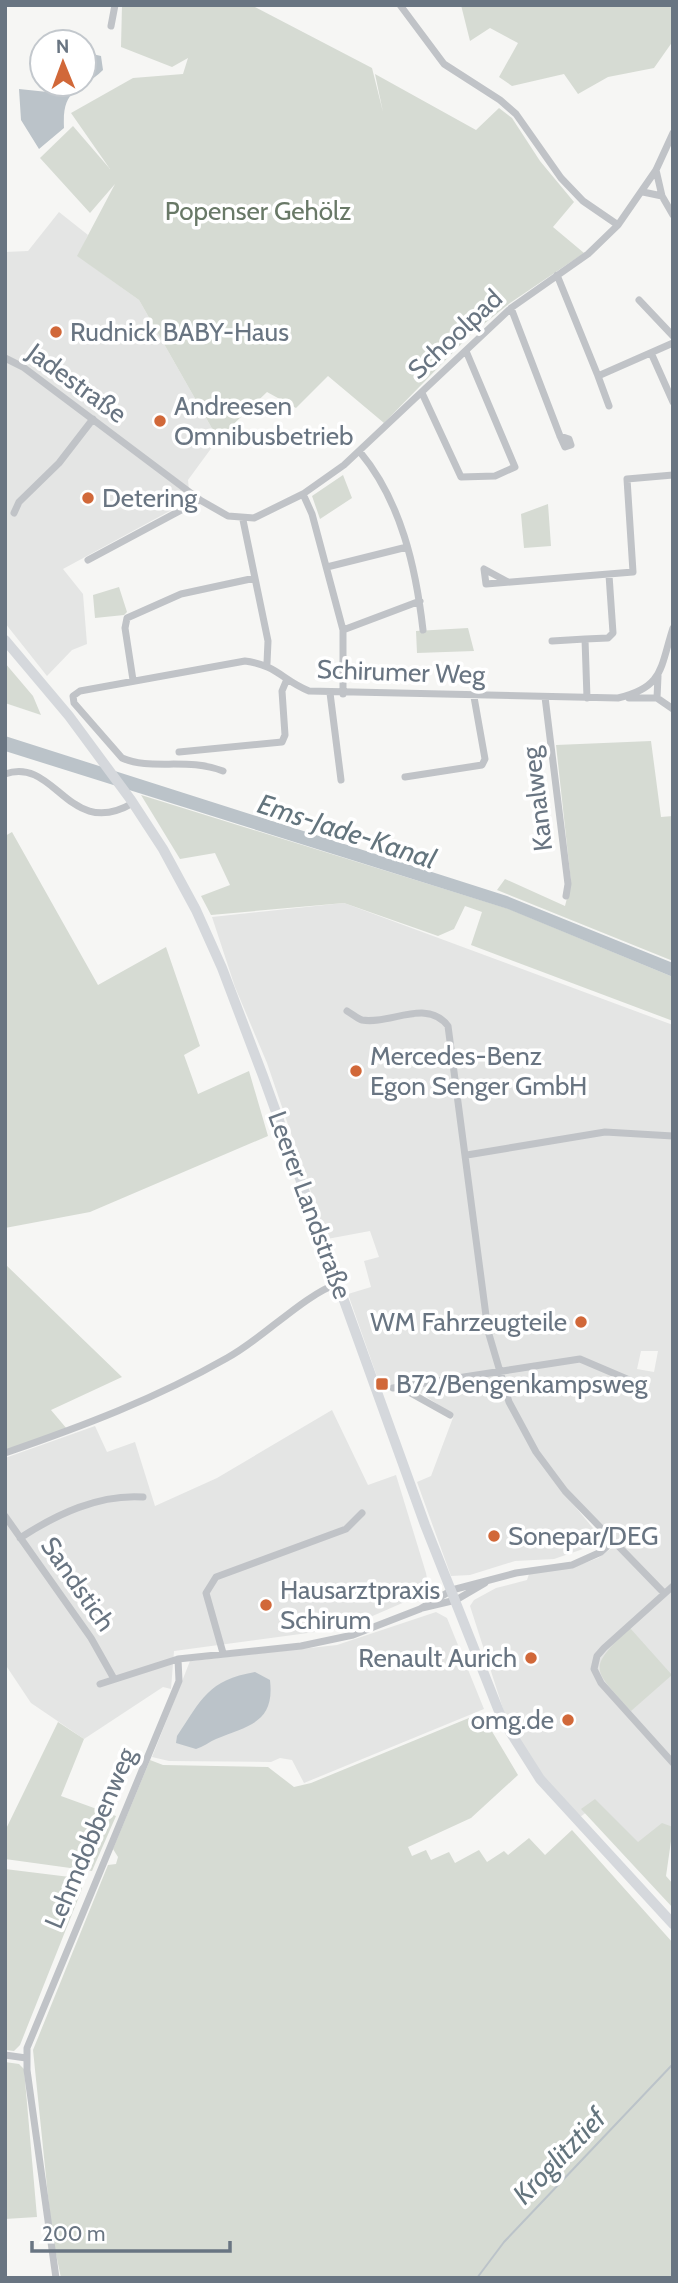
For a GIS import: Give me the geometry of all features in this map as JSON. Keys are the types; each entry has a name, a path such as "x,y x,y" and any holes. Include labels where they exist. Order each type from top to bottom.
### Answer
{"main road":[{"name":"Leerer Landstraße","path":"5,640 98,754 132,802 163,849 222,968 425,1525 495,1705 521,1753 564,1806 673,1924"}],"street":[{"path":"111,26 115,5"},
{"path":"400,5 444,64 500,100 516,114 561,178 583,201 618,225"},
{"name":"Schoolpad","path":"243,520 265,515 303,494 360,452 511,308 588,254 618,225 643,192 673,134"},
{"path":"656,170 662,196 673,215"},
{"path":"643,192 662,196"},
{"path":"557,275 609,406"},
{"path":"639,300 673,336"},
{"path":"511,308 560,436"},
{"path":"598,376 652,355 673,343"},
{"path":"422,393 461,477 495,476 515,467 466,351"},
{"path":"652,355 673,402"},
{"name":"Jadestraße","path":"5,358 23,367 200,500 228,516 243,520"},
{"path":"14,513 19,502 59,463 93,419"},
{"path":"360,452 376,470 393,501 420,601 423,630"},
{"path":"508,582 633,572 627,480 673,475"},
{"path":"303,494 312,514 343,630 343,694"},
{"path":"88,560 200,500"},
{"path":"223,771 190,762 133,763 122,758 74,703 73,696 77,691 245,661 267,663 268,641 243,520"},
{"path":"327,567 407,547"},
{"path":"552,641 608,638 613,633 609,575"},
{"path":"134,680 125,628 127,618 181,594 255,578"},
{"path":"343,630 420,601"},
{"path":"657,698 658,675 673,628"},
{"path":"585,639 587,698"},
{"name":"Schirumer Weg","path":"267,663 287,679 309,691 343,694 618,698 644,690 658,675"},
{"path":"179,752 282,741 285,736 282,691 287,679"},
{"path":"330,693 341,780"},
{"path":"405,777 482,765 485,759 474,697"},
{"name":"Kanalweg","path":"545,697 568,884 566,896"},
{"path":"618,698 657,698 673,709"},
{"path":"5,774 16,771 32,772 72,805 89,811 120,810 132,802"},
{"path":"347,1012 363,1020 423,1013 443,1019 451,1040 488,1331 509,1402 536,1452 565,1490 612,1542 664,1593"},
{"path":"467,1155 605,1132 673,1136"},
{"path":"5,1453 97,1422 154,1397 257,1341 339,1283"},
{"path":"393,1388 580,1359 634,1382"},
{"path":"407,1386 407,1391 450,1415"},
{"path":"20,1538 59,1515 106,1499 118,1496 143,1497"},
{"path":"223,1653 206,1593 209,1584 216,1577 346,1530 362,1513"},
{"name":"Sandstich","path":"5,1516 92,1638 113,1677"},
{"path":"100,1684 113,1677 178,1659 324,1643 516,1573 572,1565 594,1556 612,1542"},
{"path":"673,1586 599,1653 594,1669 601,1683 673,1763"},
{"name":"Lehmdobbenweg","path":"56,2278 26,2058 31,2033 179,1682 178,1659"},
{"path":"5,2056 26,2058"}],"shaded area":[{"path":"98,55 101,56 103,70 98,74"},
{"path":"19,89 28,90 28,98 69,98 64,115 64,128 39,149 21,120"},
{"path":"59,212 88,235 78,256 139,300 218,439 188,480 190,500 63,569 83,594 87,644 72,650 47,676 5,623 5,252 28,251"},
{"path":"5,736 507,896 673,963 673,977 508,909 5,751"},
{"path":"344,903 673,1025 673,1839 657,1833 633,1852 591,1809 580,1817 543,1776 506,1718 470,1606 474,1600 496,1588 527,1580 529,1574 577,1566 598,1558 616,1545 567,1497 598,1534 586,1548 554,1559 515,1561 470,1575 451,1576 417,1482 431,1476 454,1415 413,1388 392,1391 390,1384 381,1388 348,1294 371,1287 364,1261 379,1257 370,1231 327,1239 267,1063 235,987 212,917","holes":["641,1351 658,1351 654,1372 637,1369"]},
{"path":"332,1410 368,1485 396,1475 426,1573 428,1584 423,1594 345,1628 174,1651 171,1689 163,1687 84,1739 31,1703 5,1664 5,1458 95,1426 107,1452 135,1442 155,1506 217,1478"},
{"path":"436,1612 447,1618 484,1709 304,1783 292,1760 169,1761 152,1757 190,1661 337,1645"},
{"path":"255,1672 270,1680 268,1706 257,1721 196,1749 176,1743 177,1736 208,1693 227,1680"}],"green space":[{"name":"Popenser Gehölz","path":"122,5 251,5 372,68 383,112 375,74 476,130 499,108 512,118 540,161 574,202 553,227 584,253 510,303 470,335 384,423 328,376 296,408 267,392 218,439 139,300 77,256 115,184 90,213 40,158 73,126 110,169 71,113 133,78 183,74 188,58 172,67 121,47"},
{"path":"461,5 673,5 673,41 654,68 608,77 578,94 564,74 512,86 499,77 518,43 490,28 470,41"},
{"path":"343,475 352,498 320,519 312,496"},
{"path":"548,504 551,546 524,548 521,514"},
{"path":"119,587 127,612 124,615 95,618 93,595"},
{"path":"468,628 474,651 417,653 416,631"},
{"path":"5,663 33,696 41,715 5,703"},
{"path":"651,741 661,817 673,816 673,961 497,890 505,879 565,906 571,882 556,745"},
{"path":"141,795 509,909 673,977 673,1021 471,945 482,912 465,906 454,929 438,936 344,903 211,915 201,896 230,885 215,853 180,859"},
{"path":"12,832 98,985 166,947 200,1046 184,1055 198,1094 249,1071 268,1136 90,1212 5,1228 5,836"},
{"path":"5,1264 122,1377 51,1410 67,1429 5,1450"},
{"path":"630,1628 672,1675 631,1711 602,1677 600,1669 606,1653"},
{"path":"481,1713 518,1775 471,1818 408,1847 412,1856 426,1850 431,1860 449,1852 455,1863 479,1850 487,1862 504,1851 508,1855 529,1838 545,1855 572,1830 673,1943 673,2278 61,2278 52,2235 33,2050 108,1865 116,1864 118,1857 113,1849 150,1760 163,1765 268,1767 294,1787 311,1783"},
{"path":"58,1722 84,1739 61,1796 116,1816 92,1871 5,1859 5,1831"},
{"path":"595,1799 638,1842 662,1823 673,1827 666,1876 673,1884 673,1908 581,1809"},
{"path":"5,1869 78,1878 82,1889 20,2045 14,2051 5,2050"},
{"path":"5,2062 19,2064 24,2069 37,2217 5,2219"}],"waterway":[{"name":"Kroglitztief","path":"477,2278 504,2242 673,2064"}],"place":[{"name":"Rudnick BABY-Haus","path":"56,332"},
{"name":"Andreesen Omnibusbetrieb","path":"160,421"},
{"name":"Detering","path":"88,498"},
{"name":"Mercedes-Benz Egon Senger GmbH","path":"356,1071"},
{"name":"WM Fahrzeugteile","path":"581,1322"},
{"name":"B72/Bengenkampsweg","path":"382,1384"},
{"name":"Sonepar/DEG","path":"494,1536"},
{"name":"Hausarztpraxis Schirum","path":"266,1605"},
{"name":"Renault Aurich","path":"531,1658"},
{"name":"omg.de","path":"568,1720"}],"water label":[{"name":"Ems-Jade-Kanal","path":"347,831"}]}
